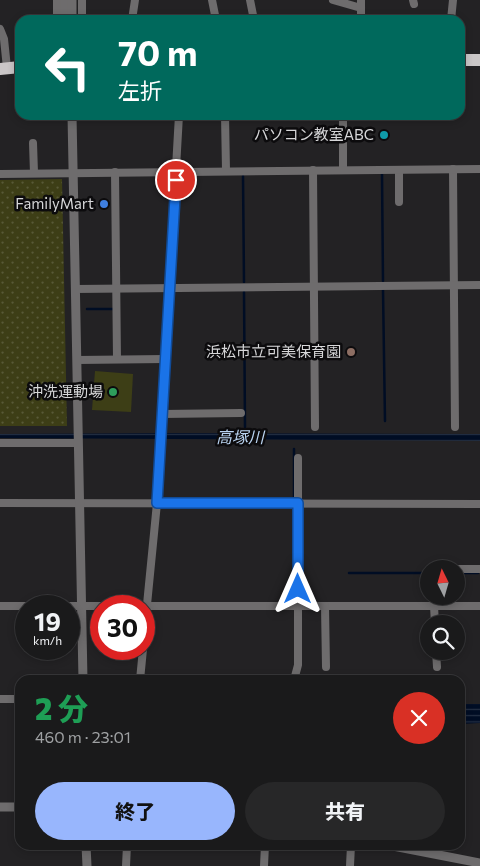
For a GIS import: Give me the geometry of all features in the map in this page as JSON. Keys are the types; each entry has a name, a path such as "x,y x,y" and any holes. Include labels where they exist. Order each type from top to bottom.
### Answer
{"highway":[{"path":"465,60 480,60"}],"street":[{"path":"57,0 57,15"},
{"path":"65,0 65,15"},
{"path":"72,0 72,15"},
{"path":"82,0 82,15"},
{"path":"132,15 134,0"},
{"path":"212,0 215,15"},
{"path":"250,0 253,15"},
{"path":"333,0 361,4"},
{"path":"452,15 453,0"},
{"path":"0,29 4,39 9,68"},
{"path":"72,120 83,675"},
{"path":"147,595 157,503 179,120"},
{"path":"225,120 226,171"},
{"path":"343,120 343,170"},
{"path":"33,143 34,173"},
{"path":"453,169 455,428"},
{"path":"0,174 480,169"},
{"path":"313,170 315,427"},
{"path":"399,170 399,202"},
{"path":"115,172 117,360"},
{"path":"75,289 480,285"},
{"path":"77,360 165,359"},
{"path":"162,414 241,413"},
{"path":"0,442 78,438"},
{"path":"295,675 298,665 298,458"},
{"path":"0,502 480,504"},
{"path":"465,569 480,569"},
{"path":"0,606 90,606"},
{"path":"155,606 480,606"},
{"path":"325,606 326,667"},
{"path":"434,606 434,615"},
{"path":"140,675 141,660"},
{"path":"437,660 437,667"},
{"path":"0,699 15,699"},
{"path":"0,807 15,807"},
{"path":"86,850 87,866"},
{"path":"126,866 127,850"},
{"path":"264,866 265,850"},
{"path":"350,866 351,850"},
{"path":"414,850 480,863"}],"shaded area":[{"path":"62,179 67,426 0,426 0,180"},
{"name":"沖洗運動場","path":"95,371 133,374 131,412 92,410"}],"water":[{"name":"高塚川","path":"0,434 480,434 480,441 0,438"},
{"path":"465,704 480,704 480,723 465,724"}],"waterway":[{"path":"382,174 383,281"},
{"path":"243,176 244,282"},
{"path":"383,290 385,421"},
{"name":"高塚川","path":"244,292 245,427"},
{"path":"87,309 114,309"},
{"path":"294,449 294,498"},
{"path":"349,573 420,573"},
{"path":"465,573 478,573"},
{"path":"294,574 294,600"}],"place":[{"name":"パソコン教室ABC","path":"384,135"},
{"name":"FamilyMart","path":"104,204"},
{"name":"浜松市立可美保育園","path":"351,352"},
{"name":"沖洗運動場","path":"113,392"}],"route":[{"path":"176,180 157,503 298,503 298,589"}]}
